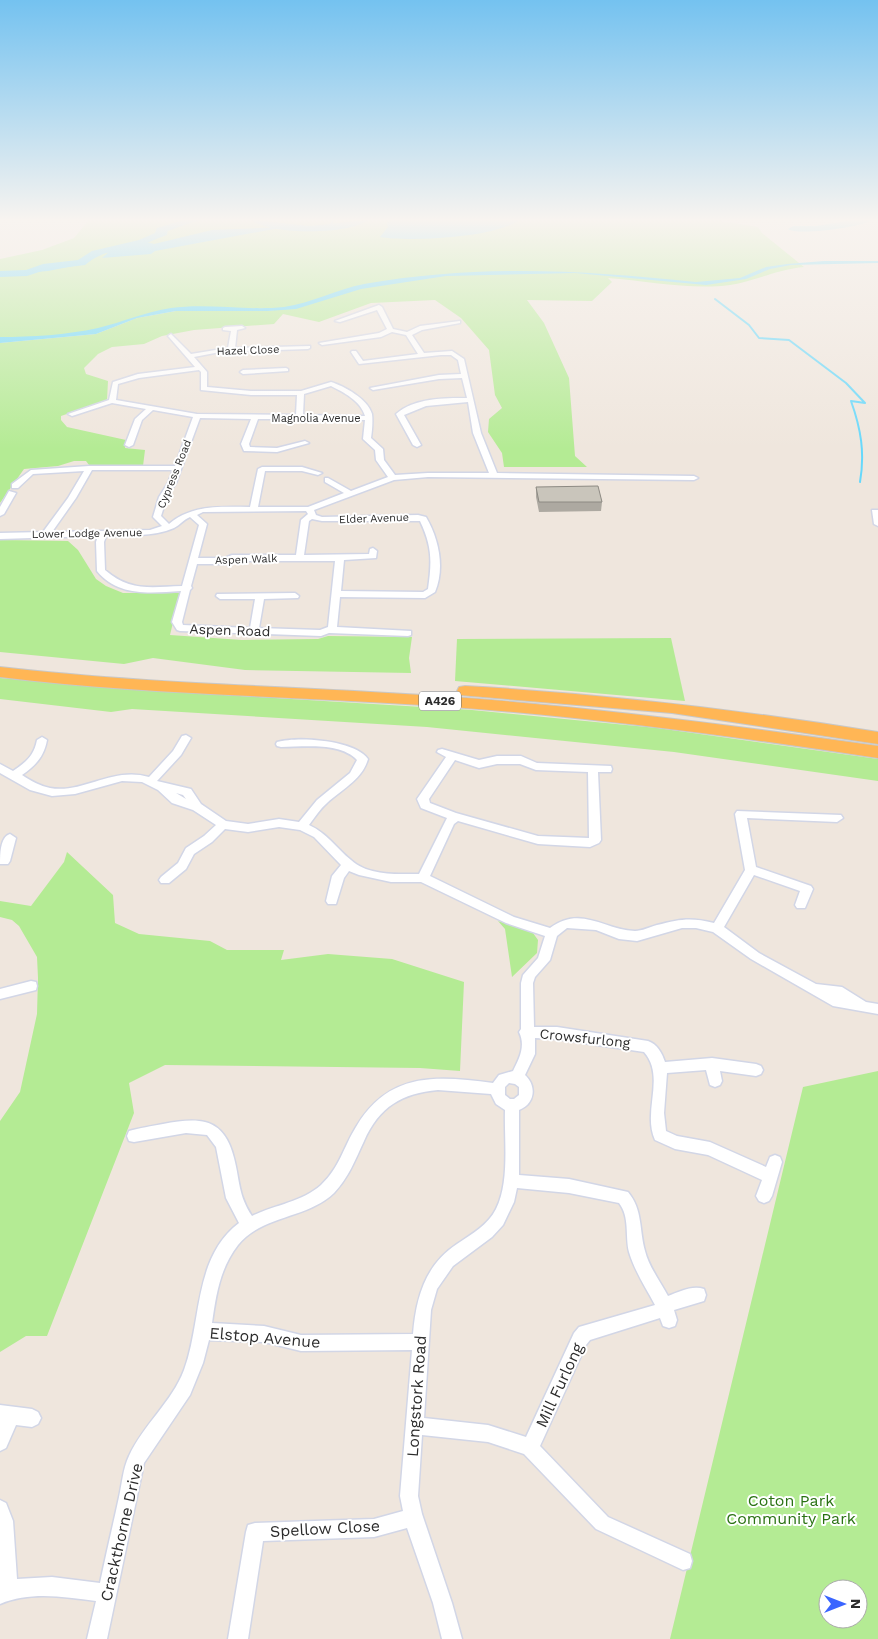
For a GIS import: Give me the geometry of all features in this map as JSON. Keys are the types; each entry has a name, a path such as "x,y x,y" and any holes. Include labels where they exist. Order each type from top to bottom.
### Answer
{"highway":[{"name":"A426","path":"0,662 88,671 528,694 777,721 878,738"},
{"name":"A426","path":"0,672 87,681 431,700 598,715 732,730 878,752"}],"street":[{"path":"338,321 378,308 391,330"},
{"path":"322,342 381,335 391,330 408,334 420,328 458,322"},
{"path":"225,330 242,328"},
{"path":"231,350 234,329"},
{"path":"408,334 421,354"},
{"path":"171,337 205,376 201,384 203,389 254,382 286,370"},
{"name":"Hazel Close","path":"189,356 231,350 308,348"},
{"path":"354,352 361,363 421,354 452,353 461,359 471,400 476,433 494,476"},
{"path":"72,414 112,401 115,383 138,376 200,368"},
{"path":"243,372 254,382 301,393 332,384 352,396 366,410 368,418"},
{"path":"373,388 439,377 465,376"},
{"path":"299,418 301,393"},
{"path":"417,445 400,414 409,408 450,400 471,400"},
{"name":"Magnolia Avenue","path":"112,401 198,416 368,418 367,439 379,449 380,460 393,478"},
{"path":"130,445 139,419 150,409"},
{"name":"Cypress Road","path":"168,527 157,517 163,497 178,468 198,416"},
{"path":"254,418 246,444 248,449 277,450 305,443"},
{"path":"47,533 72,498 88,468"},
{"path":"0,514 14,489 32,472 88,468 178,468"},
{"path":"254,509 262,469 302,469 318,473"},
{"name":"Lower Lodge Avenue","path":"0,536 47,533 150,532 168,527 191,514 211,509 310,512 393,478 428,475 694,478"},
{"path":"328,480 350,494"},
{"path":"310,512 305,520 300,556 340,558 373,556 373,551"},
{"name":"Elder Avenue","path":"310,512 322,519 338,520 418,517 423,519 436,544 436,566 432,590 425,595 337,594"},
{"name":"Aspen Road","path":"191,514 203,524 188,588 177,622 180,628 321,633 330,630 408,633"},
{"path":"103,532 100,542 101,572 117,586 142,590 188,588"},
{"name":"Aspen Walk","path":"193,561 300,556"},
{"path":"330,630 333,624 340,558"},
{"path":"220,596 295,596"},
{"path":"254,631 260,596"},
{"path":"151,781 177,753 186,738"},
{"path":"15,775 41,753 42,740"},
{"path":"282,744 328,745 359,754 363,759 361,767 339,789 327,796 302,826"},
{"path":"442,752 479,764 497,760 521,760 536,766 608,769"},
{"path":"454,756 423,798 425,805 455,817 461,817 538,840 590,843 594,840 593,769"},
{"path":"0,768 34,787 52,792 75,790 122,777 151,781 162,787 176,800 197,807 223,825 248,828 279,823 302,826 318,834 348,865 380,877 423,878 510,920 552,933"},
{"path":"717,928 751,870 741,814 837,818"},
{"path":"423,878 449,822 455,817"},
{"path":"165,880 182,866 190,851 208,839 223,825"},
{"path":"4,854 10,838"},
{"path":"332,901 338,876 348,865"},
{"path":"751,870 806,889 801,906"},
{"path":"516,1078 528,1054 526,1032 527,983 529,975 544,960 552,933 564,924 597,925 619,934 637,936 682,923 717,928 776,968 838,1002 872,1008"},
{"path":"0,994 31,986"},
{"name":"Crowsfurlong","path":"526,1032 557,1033 643,1044 652,1051 660,1068"},
{"path":"712,1064 714,1082"},
{"path":"756,1070 712,1064 660,1068 662,1076 655,1124 660,1135 676,1142 718,1152 772,1169 764,1196"},
{"path":"516,1078 524,1083 528,1091 521,1102 512,1104 499,1098 497,1089 503,1079 516,1078"},
{"name":"Crackthorne Drive","path":"97,1639 136,1460 151,1435 183,1392 196,1363 213,1276 222,1255 234,1238 249,1225 318,1196 338,1177 350,1160 360,1134 373,1111 389,1097 416,1085 449,1082 497,1089"},
{"name":"Longstork Road","path":"452,1639 448,1617 412,1518 409,1496 419,1342 428,1287 452,1256 491,1230 503,1213 510,1181 512,1104"},
{"path":"134,1136 188,1127 206,1127 218,1137 225,1148 234,1200 249,1225"},
{"path":"510,1181 569,1186 622,1197 630,1204 634,1212 635,1244 638,1255 663,1313"},
{"name":"Mill Furlong","path":"530,1448 580,1339 585,1333 663,1313 683,1298 698,1294"},
{"name":"Elstop Avenue","path":"201,1331 264,1334 301,1342 419,1342"},
{"path":"0,1442 5,1414 32,1418"},
{"path":"413,1426 498,1434 530,1448 602,1523 683,1561"},
{"path":"0,1509 4,1521 4,1592 44,1587 107,1593"},
{"name":"Spellow Close","path":"238,1639 255,1532 374,1528 412,1518"}],"green space":[{"path":"0,296 597,296 592,301 527,300 544,323 569,378 575,456 587,467 504,467 502,453 488,432 489,419 502,408 495,395 489,350 461,318 435,300 371,303 319,322 283,314 274,324 194,330 162,336 144,344 112,347 98,354 84,368 86,374 108,381 107,400 61,416 61,420 67,427 126,440 125,448 145,450 143,466 89,465 86,461 74,461 58,466 24,469 0,503 0,343 96,334 135,319 86,333 0,340","holes":["288,308 268,311 176,311 139,318 162,311"]},
{"path":"0,540 68,541 78,550 96,579 106,586 123,593 180,593 170,635 242,640 318,639 328,636 412,637 409,658 411,673 245,670 153,658 124,664 0,652"},
{"path":"671,638 685,701 455,681 457,639"},
{"path":"0,678 126,689 472,710 657,728 878,759 878,781 674,752 427,727 132,709 111,712 0,699"},
{"path":"67,852 113,895 115,923 139,934 210,941 227,950 284,950 281,960 328,954 392,959 464,982 460,1071 420,1068 165,1065 129,1083 134,1113 47,1336 26,1336 0,1352 0,1121 20,1092 37,1014 38,978 37,957 19,926 12,920 0,917 0,901 31,906 64,862"},
{"path":"498,921 533,933 538,940 537,953 512,977 505,929"},
{"name":"Coton Park Community Park","path":"878,1071 878,1639 670,1639 803,1087"}],"water":[{"path":"322,296 337,296 296,309 268,311 176,311 137,318 96,334 0,343 0,337 49,335 86,330 171,308 199,306 270,308 305,302"}],"building":[{"path":"598,486 602,502 539,502 536,487"}],"waterway":[{"path":"715,299 749,325 759,338 789,340 846,383 865,403 851,401 861,441 860,482"}]}
